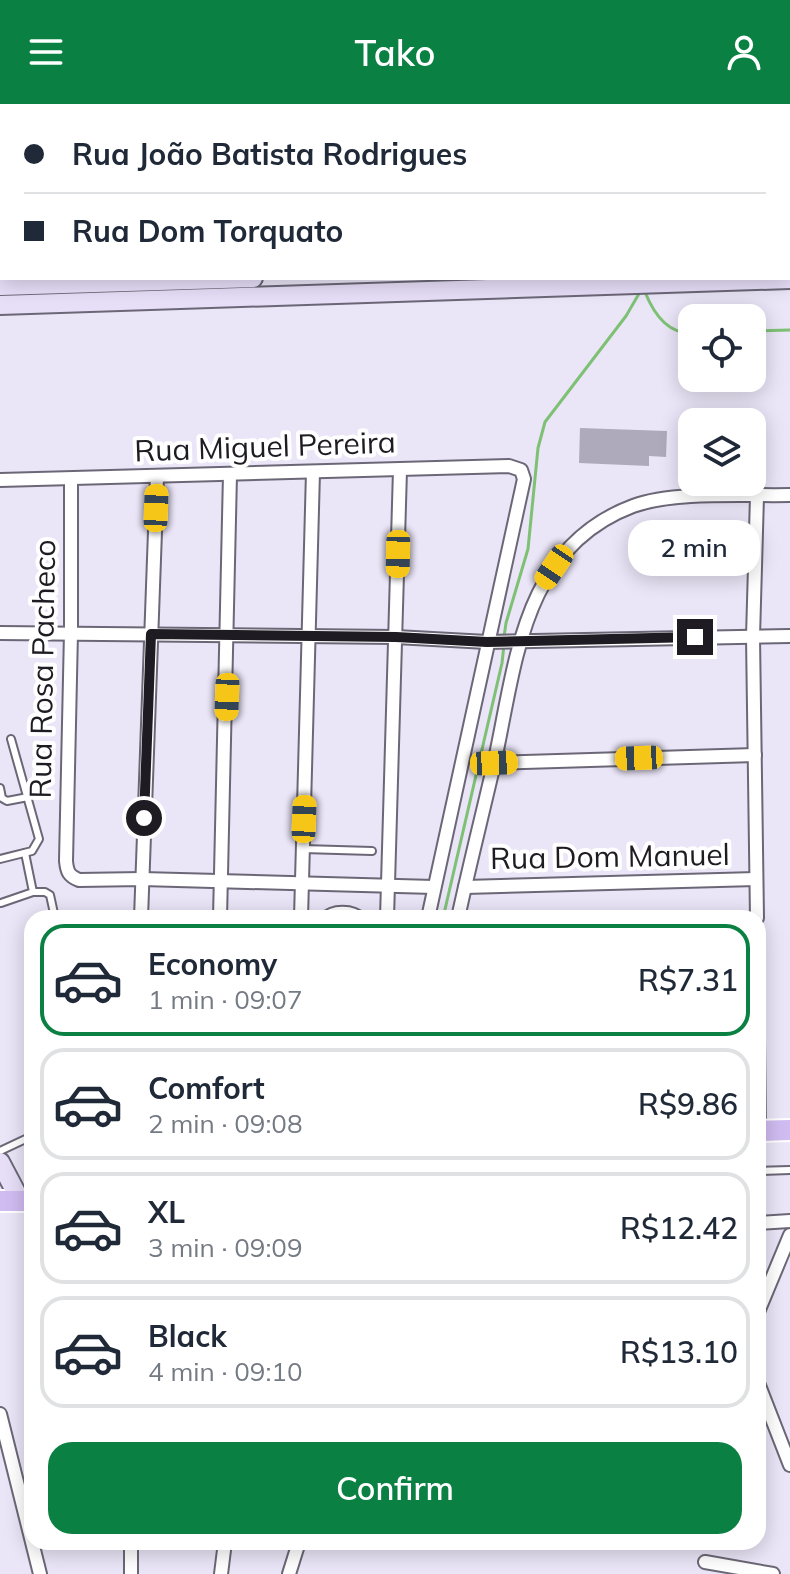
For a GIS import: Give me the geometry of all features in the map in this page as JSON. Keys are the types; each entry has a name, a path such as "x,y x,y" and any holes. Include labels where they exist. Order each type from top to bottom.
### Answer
{"main road":[{"path":"766,1131 790,1130"}],"street":[{"path":"0,286 156,280"},
{"path":"0,305 758,280"},
{"name":"Rua Miguel Pereira","path":"0,480 517,467 524,479 492,642"},
{"path":"387,910 400,470"},
{"path":"301,910 313,472"},
{"path":"220,910 230,474"},
{"path":"141,910 157,476"},
{"name":"Rua Rosa Pacheco","path":"71,479 67,871 79,880 142,879"},
{"path":"766,496 790,495"},
{"path":"460,910 494,763 516,640 547,577 575,543 598,525 632,506 652,501 757,496 753,637 757,910"},
{"path":"0,633 396,637 492,642 790,636"},
{"path":"430,910 492,642"},
{"path":"494,763 755,755"},
{"path":"142,879 434,887"},
{"name":"Rua Dom Manuel","path":"465,887 756,879"},
{"path":"0,1162 17,1201"},
{"path":"766,1222 790,1221"},
{"path":"766,1293 790,1235"},
{"path":"766,1404 790,1465"},
{"path":"0,1414 4,1448 24,1518"},
{"path":"33,1550 40,1574"},
{"path":"131,1550 131,1574"},
{"path":"221,1574 224,1550"},
{"path":"289,1574 296,1550"},
{"path":"705,1562 773,1574"}],"lane":[{"path":"0,859 25,853 36,847 39,839 11,739"},
{"path":"0,788 2,798 7,801 28,797"},
{"path":"303,849 372,851"},
{"path":"25,853 33,892"},
{"path":"0,902 33,892 45,892 50,895 53,910"},
{"path":"0,1151 24,1140"},
{"path":"766,1171 790,1170"}],"building":[{"path":"580,428 667,431 666,457 649,456 649,466 579,463"}],"waterway":[{"path":"504,637 528,549 538,448 545,422 626,316 640,292"},
{"path":"645,292 662,320 678,331"},
{"path":"766,331 790,330"},
{"path":"445,910 504,645"}],"route":[{"path":"144,818 151,634 396,637 487,642 695,637"}]}
